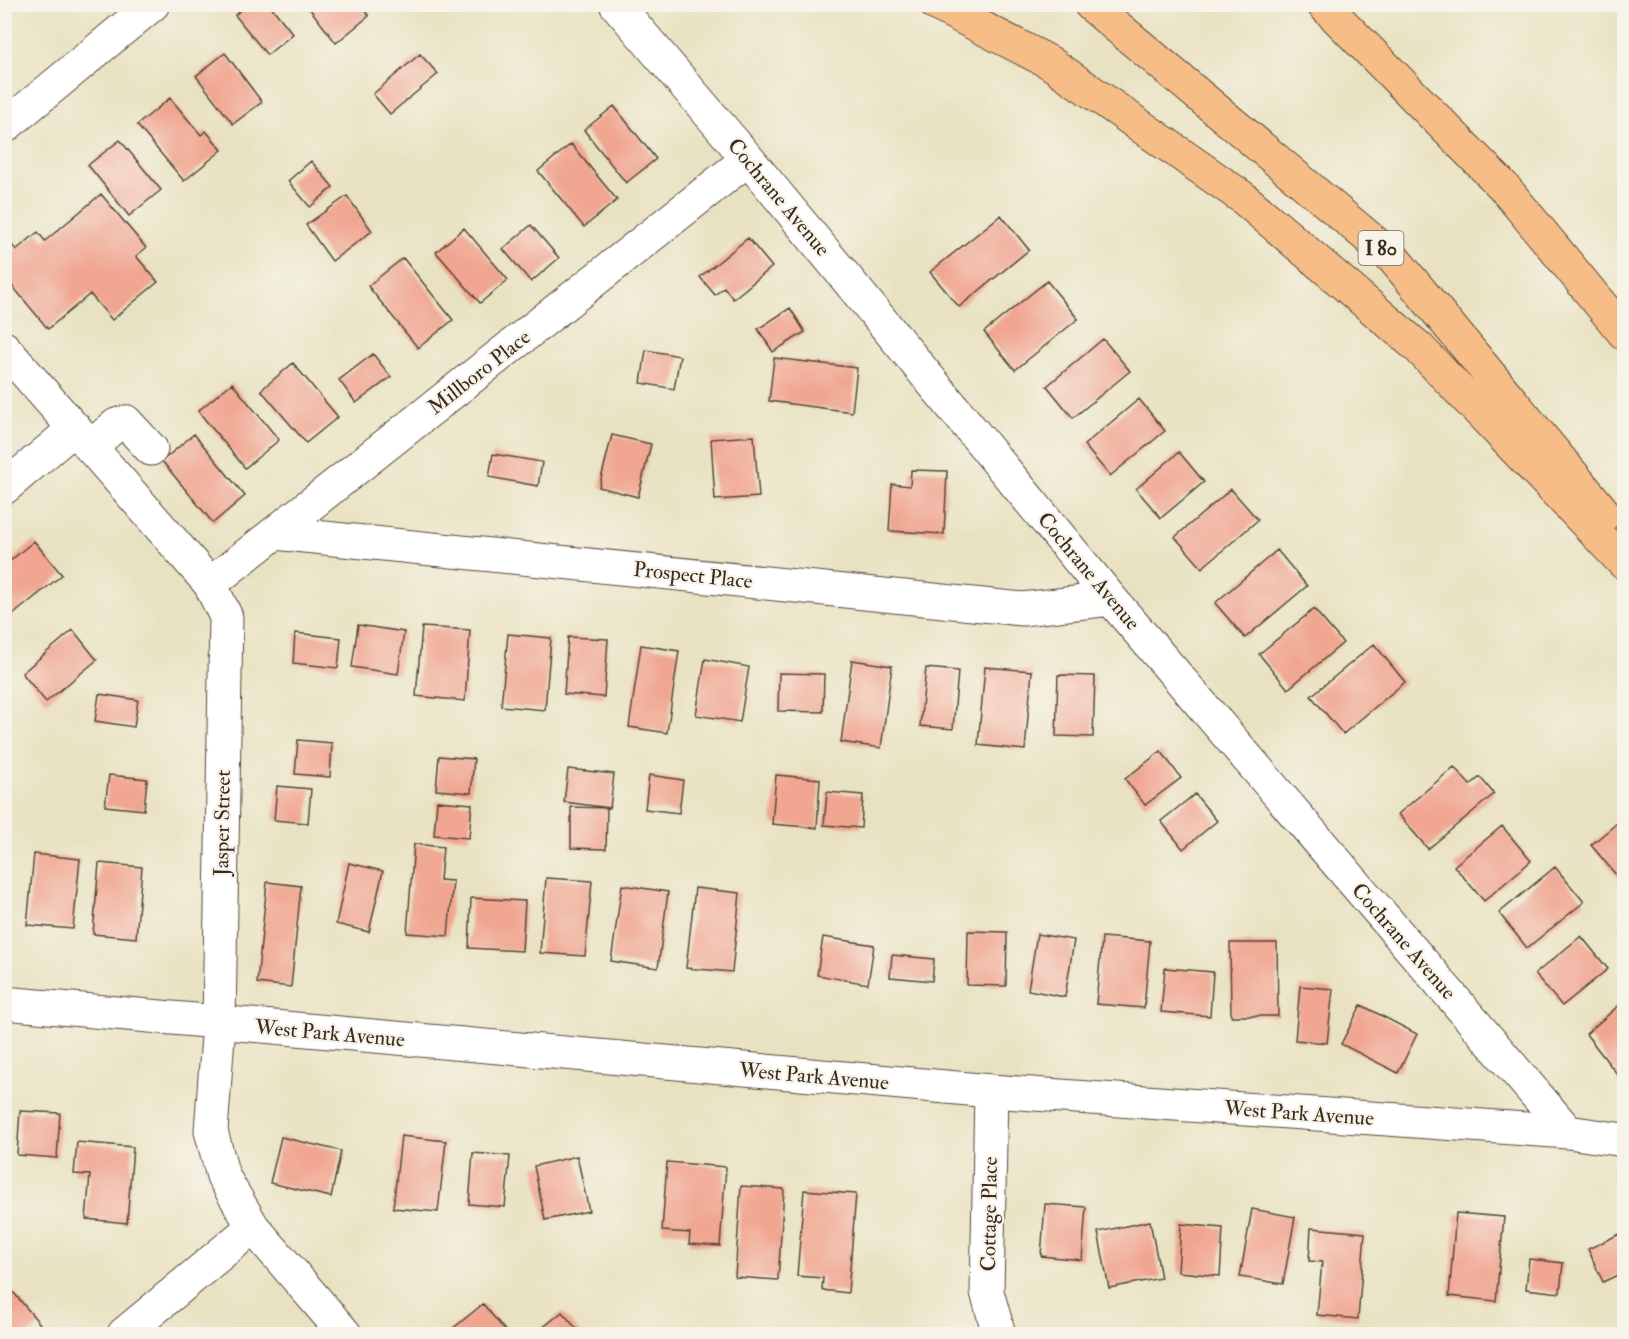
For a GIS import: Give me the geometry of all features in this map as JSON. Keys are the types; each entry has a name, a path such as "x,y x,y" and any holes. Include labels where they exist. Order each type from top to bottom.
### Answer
{"highway":[{"path":"936,4 1049,62 1242,197 1419,348 1624,563"},
{"name":"I 80","path":"1090,4 1393,258 1624,537"},
{"path":"1323,4 1503,186 1624,333"}],"street":[{"path":"4,127 153,4"},
{"name":"Cochrane Avenue","path":"616,4 748,159 1111,599 1568,1132"},
{"name":"Millboro Place","path":"210,584 748,159"},
{"name":"Jasper Street","path":"4,348 210,584 226,617 219,1023 211,1131 223,1176 253,1227 345,1335"},
{"path":"4,489 82,438 126,422 151,449"},
{"name":"Prospect Place","path":"275,533 1022,609 1111,599"},
{"name":"West Park Avenue","path":"4,1003 991,1091 1568,1132 1624,1140"},
{"name":"Cottage Place","path":"991,1091 987,1292 999,1335"},
{"path":"124,1335 253,1227"}],"building":[{"path":"248,4 269,4 293,34 267,55 235,15"},
{"path":"306,4 359,4 369,16 336,43"},
{"path":"225,53 262,102 233,124 196,76"},
{"path":"420,54 438,74 390,114 373,94"},
{"path":"170,98 201,135 206,131 222,150 184,181 137,125"},
{"path":"614,106 656,159 626,183 584,130"},
{"path":"120,140 161,190 129,216 88,165"},
{"path":"571,144 617,200 584,227 538,171"},
{"path":"311,161 333,187 310,207 288,181"},
{"path":"101,194 146,248 136,256 158,282 112,320 90,294 48,329 5,277 5,236 16,250 38,232 45,241"},
{"path":"347,196 372,231 332,261 306,225"},
{"path":"1001,215 1029,250 959,307 930,272"},
{"path":"531,225 559,258 531,282 503,249"},
{"path":"464,228 508,280 480,303 436,252"},
{"path":"748,238 772,267 733,299 724,287 715,295 700,277"},
{"path":"403,258 453,320 418,348 368,286"},
{"path":"1047,281 1078,319 1015,370 984,332"},
{"path":"790,308 805,332 773,352 758,329"},
{"path":"1103,339 1130,371 1073,418 1047,386"},
{"path":"646,350 680,356 674,389 641,383"},
{"path":"373,354 391,377 356,403 339,380"},
{"path":"774,358 857,368 852,412 769,401"},
{"path":"293,363 338,417 306,443 261,390"},
{"path":"232,383 279,440 245,468 198,411"},
{"path":"1139,399 1165,431 1110,476 1084,445"},
{"path":"194,434 245,496 213,523 162,461"},
{"path":"612,435 651,444 638,497 599,487"},
{"path":"754,436 759,497 715,500 711,439"},
{"path":"1179,452 1204,482 1161,518 1136,489"},
{"path":"493,454 542,462 538,486 489,477"},
{"path":"911,470 947,471 944,534 889,531 892,484 910,486"},
{"path":"1231,489 1258,520 1202,568 1175,537"},
{"path":"34,541 62,575 4,622 4,566"},
{"path":"1277,550 1307,586 1245,638 1215,603"},
{"path":"1314,609 1343,643 1288,689 1259,654"},
{"path":"358,625 404,632 398,674 352,667"},
{"path":"422,627 470,630 465,701 416,696"},
{"path":"73,630 97,660 46,702 22,673"},
{"path":"295,633 341,638 338,668 293,663"},
{"path":"508,634 551,638 545,710 501,706"},
{"path":"568,637 608,639 604,697 564,694"},
{"path":"1374,644 1405,682 1343,734 1311,696"},
{"path":"641,645 679,651 667,733 629,727"},
{"path":"705,659 749,667 740,722 696,715"},
{"path":"852,660 892,666 881,748 841,742"},
{"path":"985,667 1032,671 1025,750 978,745"},
{"path":"926,668 958,671 953,729 920,726"},
{"path":"779,673 824,674 823,712 778,711"},
{"path":"1058,675 1095,676 1093,737 1056,736"},
{"path":"99,694 138,700 134,727 95,721"},
{"path":"298,740 332,743 330,777 295,774"},
{"path":"1161,751 1181,778 1145,805 1125,779"},
{"path":"439,756 474,759 471,793 436,790"},
{"path":"1454,767 1470,785 1480,777 1494,794 1428,849 1398,814"},
{"path":"568,769 614,774 610,808 564,802"},
{"path":"109,775 147,779 144,810 105,806"},
{"path":"649,775 683,780 679,813 645,809"},
{"path":"776,775 820,779 817,828 772,824"},
{"path":"277,786 311,789 308,823 274,820"},
{"path":"827,792 863,795 861,828 824,825"},
{"path":"1195,794 1217,821 1183,849 1161,821"},
{"path":"437,801 472,804 469,838 434,835"},
{"path":"571,807 607,808 606,849 571,848"},
{"path":"1623,818 1624,880 1622,882 1591,845"},
{"path":"1502,826 1531,861 1484,901 1454,866"},
{"path":"414,844 443,847 440,880 453,881 448,936 407,933"},
{"path":"34,854 80,859 73,929 27,925"},
{"path":"99,863 142,867 136,938 93,934"},
{"path":"349,863 383,871 369,932 336,924"},
{"path":"1555,867 1584,902 1527,948 1499,913"},
{"path":"546,878 592,881 585,956 540,953"},
{"path":"267,882 301,886 291,987 257,983"},
{"path":"622,885 668,892 658,968 611,961"},
{"path":"695,888 740,893 732,972 686,968"},
{"path":"471,898 525,901 522,951 469,948"},
{"path":"968,931 1007,932 1006,986 967,985"},
{"path":"1037,934 1074,940 1065,997 1028,990"},
{"path":"1581,936 1608,969 1562,1006 1535,974"},
{"path":"823,937 874,945 868,984 817,975"},
{"path":"1102,937 1150,941 1144,1008 1096,1004"},
{"path":"1230,943 1277,943 1278,1016 1231,1016"},
{"path":"892,955 934,959 932,981 890,977"},
{"path":"1165,968 1213,972 1210,1016 1161,1012"},
{"path":"1300,986 1333,989 1327,1043 1295,1040"},
{"path":"1624,1001 1624,1083 1586,1034"},
{"path":"1361,1005 1417,1034 1398,1073 1341,1044"},
{"path":"20,1111 60,1113 57,1158 17,1155"},
{"path":"401,1136 446,1141 438,1212 393,1208"},
{"path":"281,1137 341,1151 331,1197 270,1183"},
{"path":"77,1142 133,1147 127,1223 86,1219 90,1175 74,1174"},
{"path":"473,1153 510,1156 505,1207 469,1204"},
{"path":"577,1156 589,1211 545,1220 534,1166"},
{"path":"667,1162 726,1167 720,1246 689,1244 690,1233 662,1231"},
{"path":"741,1186 784,1189 778,1280 735,1277"},
{"path":"804,1190 856,1194 848,1293 822,1290 823,1278 797,1276"},
{"path":"1045,1204 1086,1207 1082,1260 1041,1256"},
{"path":"1252,1209 1295,1217 1283,1284 1240,1277"},
{"path":"1456,1213 1504,1217 1496,1301 1449,1296"},
{"path":"1150,1221 1161,1278 1109,1288 1098,1232"},
{"path":"1181,1224 1223,1228 1220,1276 1178,1272"},
{"path":"1311,1228 1365,1233 1358,1319 1317,1315 1322,1262 1309,1261"},
{"path":"1624,1232 1624,1272 1603,1282 1588,1249"},
{"path":"1529,1259 1563,1263 1560,1293 1526,1289"},
{"path":"9,1287 40,1324 29,1334 5,1334 5,1291"},
{"path":"483,1304 508,1334 446,1334"},
{"path":"562,1312 581,1334 535,1334"}]}
